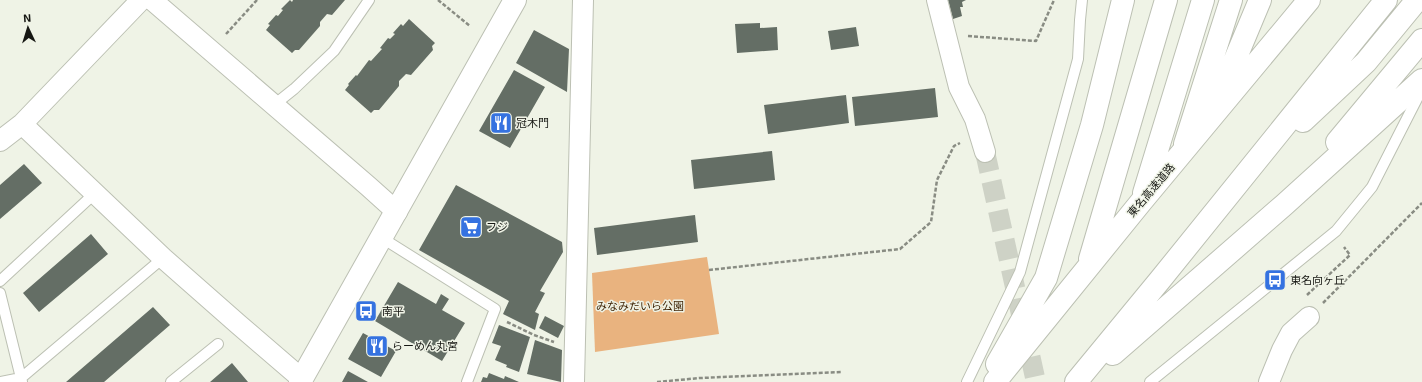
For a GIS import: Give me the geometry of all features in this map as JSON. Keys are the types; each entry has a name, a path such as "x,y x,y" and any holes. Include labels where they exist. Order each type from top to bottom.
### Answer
{"main road":[{"path":"301,380 397,212 515,0"},
{"path":"986,382 1046,278 1092,125 1123,0"},
{"path":"1088,268 1166,0"},
{"path":"1141,202 1203,0"},
{"path":"1181,154 1230,0"},
{"path":"1210,120 1260,0"},
{"path":"1250,24 1269,0"},
{"name":"東名高速道路","path":"995,382 1141,202 1309,0"},
{"path":"1076,382 1386,0"},
{"path":"1246,173 1366,62 1418,0"},
{"path":"1284,205 1422,40"},
{"path":"1080,382 1284,205 1422,80"}],"street":[{"path":"0,141 22,124 141,0"},
{"path":"152,0 397,212"},
{"path":"574,382 583,0"},
{"path":"937,0 959,86 976,119 985,152"},
{"path":"22,124 163,258 301,380"},
{"path":"1269,382 1282,350 1291,333 1309,317"}],"lane":[{"path":"274,105 294,89 334,51 368,0"},
{"path":"967,382 1020,272 1078,59 1082,0"},
{"path":"1150,382 1336,231 1372,187 1422,89"},
{"path":"0,281 94,194"},
{"path":"382,238 495,309 467,382"},
{"path":"1,382 22,380 163,258"},
{"path":"0,293 22,380"},
{"path":"171,382 218,344"}],"path":[{"path":"223,38 257,0"},
{"path":"438,0 470,26"},
{"path":"968,36 1036,41 1054,0"},
{"path":"709,270 900,249 931,222 937,180 954,146 979,132"},
{"path":"1309,317 1422,203"},
{"path":"1309,317 1304,297 1350,255 1341,243"},
{"path":"493,315 534,335 575,350"},
{"path":"656,382 700,378 842,372"}],"green space":[{"name":"みなみだいら公園","path":"707,257 719,334 595,352 592,273"}],"building":[{"path":"290,0 292,2 293,0 345,0 332,15 327,14 320,22 320,26 299,50 295,50 292,53 266,30 270,25 268,24 276,15 278,16 283,10 281,9"},
{"path":"948,0 966,0 962,2 963,7 960,7 962,16 953,19"},
{"path":"409,19 435,43 432,46 433,50 411,75 406,74 399,81 399,86 379,110 374,110 371,113 345,90 349,85 348,84 356,75 357,76 369,60 371,61 382,49 380,48 388,38 390,39 401,24 403,26"},
{"path":"760,23 760,28 777,27 778,50 737,53 735,24"},
{"path":"856,27 859,46 831,50 828,31"},
{"path":"534,30 569,49 567,92 516,63"},
{"path":"514,70 545,87 510,148 479,131"},
{"path":"935,88 938,117 855,126 852,97"},
{"path":"846,95 849,123 768,134 764,105"},
{"path":"772,151 775,180 694,189 691,160"},
{"path":"24,164 42,183 0,219 0,185"},
{"path":"456,185 562,242 563,252 540,291 545,293 535,312 539,314 535,330 503,314 509,301 419,250"},
{"path":"695,215 698,242 597,255 594,228"},
{"path":"91,234 108,254 39,312 23,293"},
{"path":"398,282 436,304 441,294 449,299 442,310 465,323 442,361 375,321"},
{"path":"153,307 170,325 104,382 66,382"},
{"path":"545,316 564,326 558,338 539,328"},
{"path":"499,325 530,337 519,372 506,367 507,365 495,360 501,346 492,343"},
{"path":"363,333 396,351 381,377 348,359"},
{"path":"535,340 562,350 561,382 527,374"},
{"path":"232,363 248,382 210,382"},
{"path":"348,371 368,382 342,382"},
{"path":"489,373 504,379 505,376 519,382 481,382 483,377 487,378"}],"tunnel":[{"path":"985,152 1036,382"}],"place":[{"name":"冠木門","path":"501,123"},
{"name":"フジ","path":"471,227"},
{"name":"東名向ヶ丘","path":"1275,280"},
{"name":"南平","path":"366,311"},
{"name":"らーめん丸宮","path":"377,346"}]}
